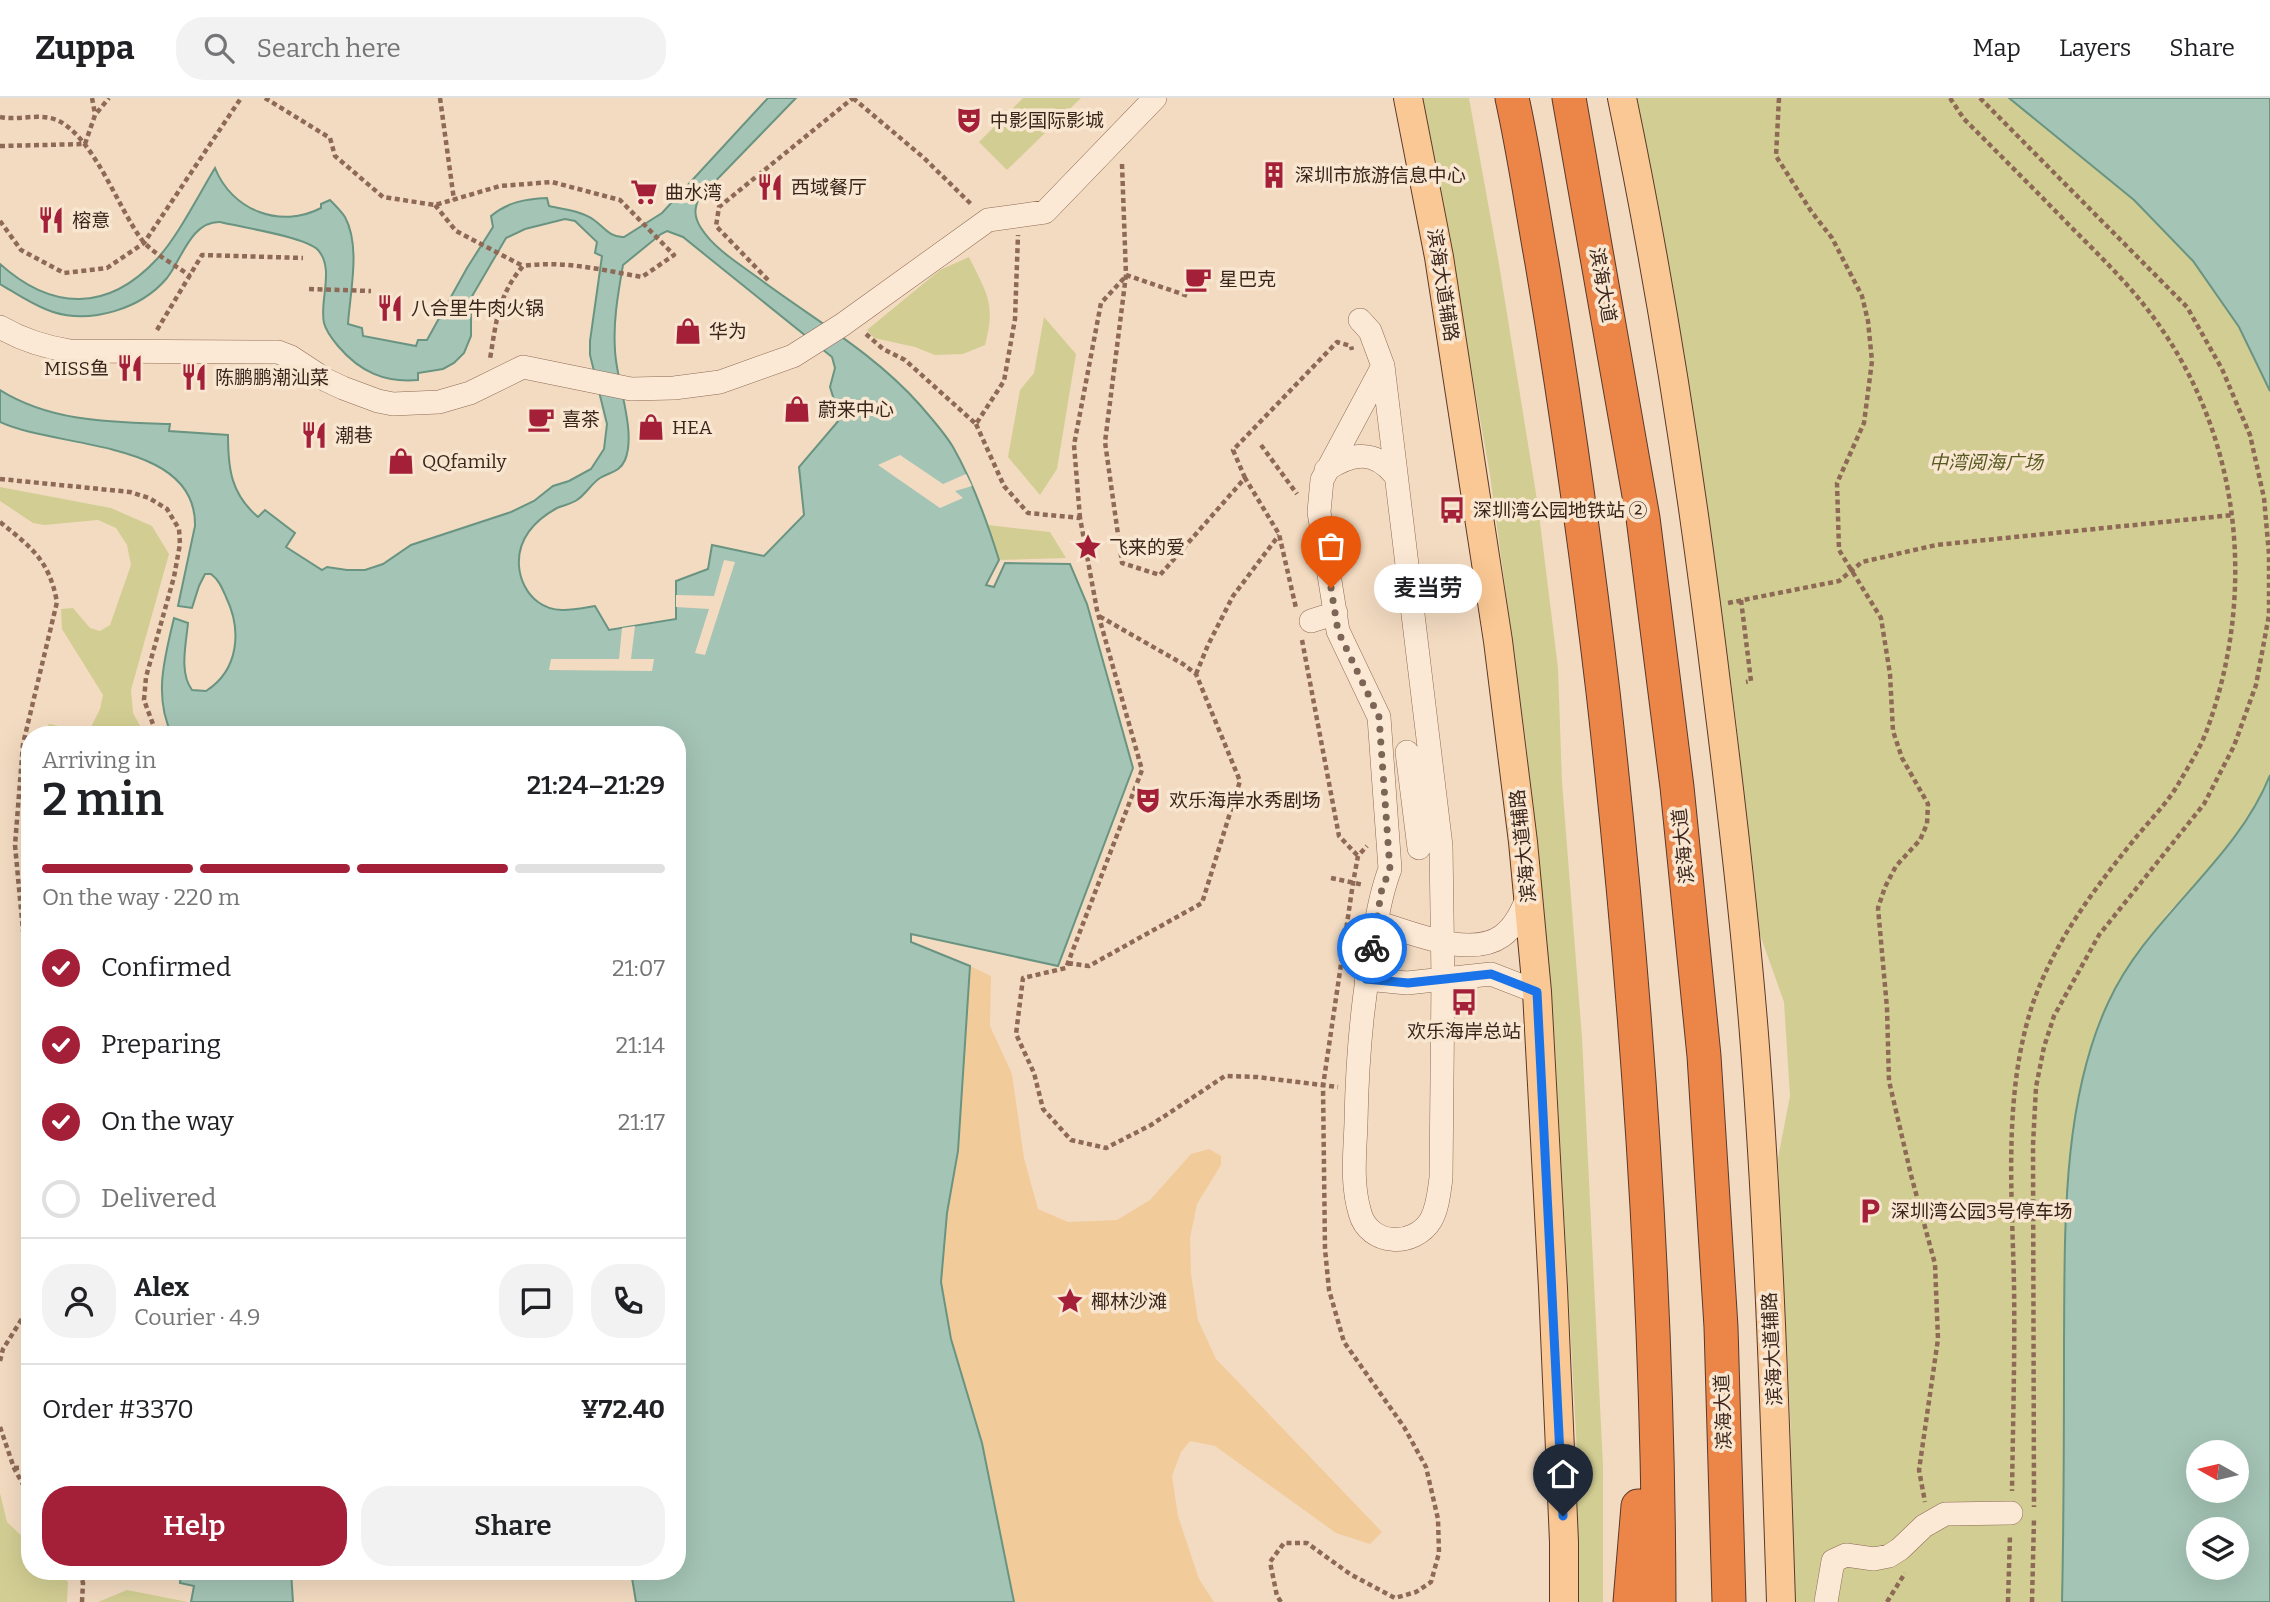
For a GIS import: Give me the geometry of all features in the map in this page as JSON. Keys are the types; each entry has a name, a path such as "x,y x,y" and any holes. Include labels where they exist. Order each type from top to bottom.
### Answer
{"highway":[{"path":"1512,98 1555,338 1584,531 1608,738 1638,1058 1653,1336 1659,1602"},
{"name":"滨海大道","path":"1569,98 1643,518 1676,787 1703,1043 1721,1327 1729,1602"},
{"path":"1630,1602 1653,1336"}],"main road":[{"name":"滨海大道辅路","path":"1408,98 1440,257 1498,641 1529,895 1537,992 1560,1448 1564,1602"},
{"name":"滨海大道辅路","path":"1622,98 1663,319 1702,564 1736,840 1755,1045 1768,1255 1781,1602"}],"street":[{"path":"10,332 70,352 278,352 343,388 393,404 439,402 470,393 523,366 631,389 674,388 720,382 793,356 846,322 988,220 1045,212 1155,98"},
{"path":"1360,320 1370,331 1383,366 1441,846 1443,980 1440,1190 1431,1220 1412,1237 1393,1241 1376,1234 1361,1218 1354,1189 1356,1089 1366,979 1386,879 1379,717 1338,631 1319,512 1319,496 1326,470 1383,366"},
{"path":"1326,470 1339,461 1365,456 1387,464 1395,475"},
{"path":"1303,624 1336,613"},
{"path":"1407,752 1419,848 1441,866"},
{"path":"1386,879 1419,848"},
{"path":"1376,922 1443,942 1471,945 1497,939 1513,924 1529,895"},
{"path":"1366,979 1408,983 1491,974 1537,992"},
{"path":"1826,1602 1833,1562 1846,1555 1874,1559 1889,1556 1924,1526 1945,1514 2011,1513"}],"path":[{"path":"92,98 95,115"},
{"path":"85,144 95,115 110,98"},
{"path":"0,221 21,250 64,273 107,268 144,243 241,98"},
{"path":"265,98 330,138 335,156 383,197 435,205 500,186 552,182 620,200 674,256 642,277 547,262 523,266 456,231 435,205"},
{"path":"440,98 454,200"},
{"path":"768,280 716,226 719,207 853,98 924,158 988,220"},
{"path":"1779,98 1776,156 1811,211 1832,238 1862,296 1872,361 1864,423 1837,483 1839,550 1881,618 1890,674 1894,731 1902,758 1928,804 1927,824 1920,840 1896,866 1878,908 1887,1008 1889,1081 1935,1264 1938,1339 1919,1470 1925,1498 1924,1526"},
{"path":"1950,98 1964,119 2111,266 2163,330 2198,390 2217,439 2233,515 2235,553 2235,610 2223,677 2207,730 2177,786 2077,913 2049,962 2033,1004 2021,1049 2014,1101 2012,1177 2014,1326 2008,1602"},
{"path":"1980,98 2187,307 2222,369 2250,435 2263,498 2269,554 2269,615 2258,674 2234,746 2204,804 2099,934 2054,1016 2044,1047 2036,1087 2034,1145 2032,1602"},
{"path":"0,117 42,117 57,120 67,126 85,144 144,243 190,276"},
{"path":"1121,134 1126,275 1105,442 1122,563 1160,575 1245,478 1279,534 1303,624 1339,836 1358,856"},
{"path":"0,146 85,144"},
{"path":"976,424 1004,381 1015,319 1019,216"},
{"path":"144,352 202,255 303,258"},
{"path":"486,384 498,309 511,279 523,266"},
{"path":"1126,275 1188,296"},
{"path":"1126,275 1101,303 1074,445 1080,518 1098,616 1142,770 1066,968 1023,978 1016,1034 1034,1073 1043,1109 1071,1140 1105,1148 1151,1125 1225,1076 1257,1077 1356,1089"},
{"path":"309,289 371,291"},
{"path":"846,322 883,349 905,360 976,424 1004,486 1028,513 1080,518"},
{"path":"1261,445 1297,494"},
{"path":"0,479 130,492 149,498 167,509 179,529 180,544 174,577 146,677 144,700 154,726"},
{"path":"1727,604 1839,581 1862,562 1936,545 2233,515"},
{"path":"0,522 34,550 44,563 53,581 57,602 27,726"},
{"path":"1196,674 1233,596 1279,534"},
{"path":"1741,600 1751,681 1746,682"},
{"path":"1068,963 1088,966 1202,903 1240,781 1196,674 1098,616"},
{"path":"21,769 15,845 21,910"},
{"path":"1331,878 1353,883 1386,879"},
{"path":"1282,1602 1277,1596 1270,1562 1284,1542 1307,1542 1350,1574 1395,1598 1416,1592 1431,1582 1439,1553 1438,1519 1426,1467 1404,1427 1344,1342 1329,1290 1325,1249 1323,1086 1353,883"},
{"path":"0,1361 1,1349 21,1319"},
{"path":"0,1427 21,1481"},
{"path":"14,1468 21,1468"},
{"path":"1887,1602 1907,1570"},
{"path":"82,1580 82,1602"}],"green space":[{"path":"1023,98 1081,98 1007,170 979,142"},
{"path":"1423,98 1469,98 1538,506 1558,668 1562,782 1582,1038 1603,1466 1603,1602 1578,1602 1577,1452 1554,1032 1526,743 1490,475"},
{"name":"中湾阅海广场","path":"1632,98 2009,98 2134,200 2193,261 2239,327 2270,391 2270,775 2263,792 2236,835 2204,875 2168,913 2128,967 2108,1003 2088,1059 2063,1532 2062,1602 1793,1602 1791,1435 1778,1158 1790,1096 1784,1002 1759,932 1736,720 1698,459"},
{"path":"969,257 981,280 990,308 985,345 963,354 935,355 915,347 874,338 867,330 940,270"},
{"path":"1044,317 1076,354 1057,469 1040,495 1008,457 1020,390 1034,373"},
{"path":"0,487 111,508 152,526 169,554 131,690 133,713 140,726 92,726 103,695 62,629 61,609 73,608 90,628 100,631 110,625 131,565 127,545 116,528 98,520 44,525 33,523 0,501"},
{"path":"988,525 1050,532 1066,558 999,560"},
{"path":"0,1493 7,1522 21,1535 21,1580 68,1582 67,1602 0,1602"},
{"path":"127,1590 188,1602 98,1602"}],"sand":[{"name":"椰林沙滩","path":"970,966 991,976 990,1026 1012,1074 1024,1158 1038,1209 1068,1222 1117,1220 1150,1200 1191,1154 1209,1149 1221,1156 1221,1165 1197,1204 1190,1238 1191,1274 1198,1320 1216,1359 1382,1532 1370,1544 1336,1533 1215,1446 1190,1441 1181,1452 1172,1476 1178,1516 1199,1579 1214,1602 1014,1602 982,1443 951,1339 941,1282 947,1213 958,1151"}],"shaded area":[{"path":"768,98 796,98 699,198 696,213 699,224 713,243 728,256 844,338 884,370 942,431 973,488 999,560 986,585 994,587 1005,563 1070,564 1087,604 1133,768 1058,966 911,934 911,942 970,966 958,1151 947,1213 941,1282 951,1339 982,1443 1014,1602 636,1602 632,1580 686,1580 686,726 168,726 163,706 162,677 174,618 188,623 184,667 192,690 206,691 217,682 231,661 234,649 231,610 220,584 211,574 205,574 192,608 178,606 195,526 190,498 173,477 149,462 120,452 25,431 0,422 0,390 40,409 61,414 104,421 170,424 169,431 228,435 230,470 237,490 258,517 265,510 295,533 286,547 322,570 327,567 365,570 383,564 411,545 511,512 534,501 553,486 591,469 604,449 607,424 590,355 602,256 595,253 597,242 575,221 565,219 525,229 506,238 471,298 471,336 464,353 443,369 418,373 418,380 395,380 374,374 346,355 324,323 326,276 323,258 311,245 287,237 220,222 210,223 194,234 167,278 156,289 130,306 99,315 68,315 32,303 0,284 0,264 40,290 60,297 80,299 119,289 138,276 165,250 215,168 233,195 259,212 290,217 321,208 321,204 330,200 345,217 352,242 354,256 348,324 362,328 363,336 416,346 418,340 427,340 493,227 491,216 504,207 524,200 547,198 549,206 584,214 611,234 624,237 662,213","holes":["667,231 683,237 832,357 835,368 830,387 840,419 799,467 804,515 764,556 712,545 708,569 676,581 676,619 609,630 595,606 551,609 538,602 527,591 520,571 519,556 529,531 557,508 577,500 597,480 620,467 625,460 629,435 616,362 616,308 623,265 661,234"]},
{"path":"2009,98 2270,98 2270,391 2239,327 2193,261 2134,200"},
{"path":"2270,775 2270,1602 2062,1602 2066,1213 2081,1083 2108,1003 2125,972 2145,943 2235,836 2255,807"},
{"path":"180,1580 292,1580 293,1602 191,1602 194,1586 180,1583"}],"pier":[{"path":"900,455 943,484 966,474 972,486 955,491 963,498 940,508 878,465"},
{"path":"724,560 735,562 705,655 695,653 709,609 676,607 676,595 714,596"},
{"path":"635,626 631,659 654,659 652,671 549,670 551,659 619,659 622,628"}],"way so far":[{"path":"1331,588 1338,631 1379,717 1390,870 1382,888 1372,948"}],"place":[{"name":"中影国际影城","path":"969,120"},
{"name":"深圳市旅游信息中心","path":"1274,175"},
{"name":"西域餐厅","path":"770,187"},
{"name":"曲水湾","path":"644,192"},
{"name":"榕意","path":"51,220"},
{"name":"星巴克","path":"1198,279"},
{"name":"八合里牛肉火锅","path":"390,308"},
{"name":"华为","path":"688,331"},
{"name":"MISS鱼","path":"130,368"},
{"name":"陈鹏鹏潮汕菜","path":"194,377"},
{"name":"蔚来中心","path":"797,409"},
{"name":"喜茶","path":"541,419"},
{"name":"HEA","path":"651,427"},
{"name":"潮巷","path":"314,435"},
{"name":"QQfamily","path":"401,461"},
{"name":"深圳湾公园地铁站 ②","path":"1452,510"},
{"name":"飞来的爱","path":"1088,547"},
{"name":"麦当劳","path":"1331,588"},
{"name":"欢乐海岸水秀剧场","path":"1148,800"},
{"name":"欢乐海岸总站","path":"1464,1002"},
{"name":"深圳湾公园3号停车场","path":"1870,1211"},
{"name":"椰林沙滩","path":"1070,1301"}],"route":[{"path":"1372,948 1366,979 1408,983 1491,974 1537,992 1563,1516"}]}
